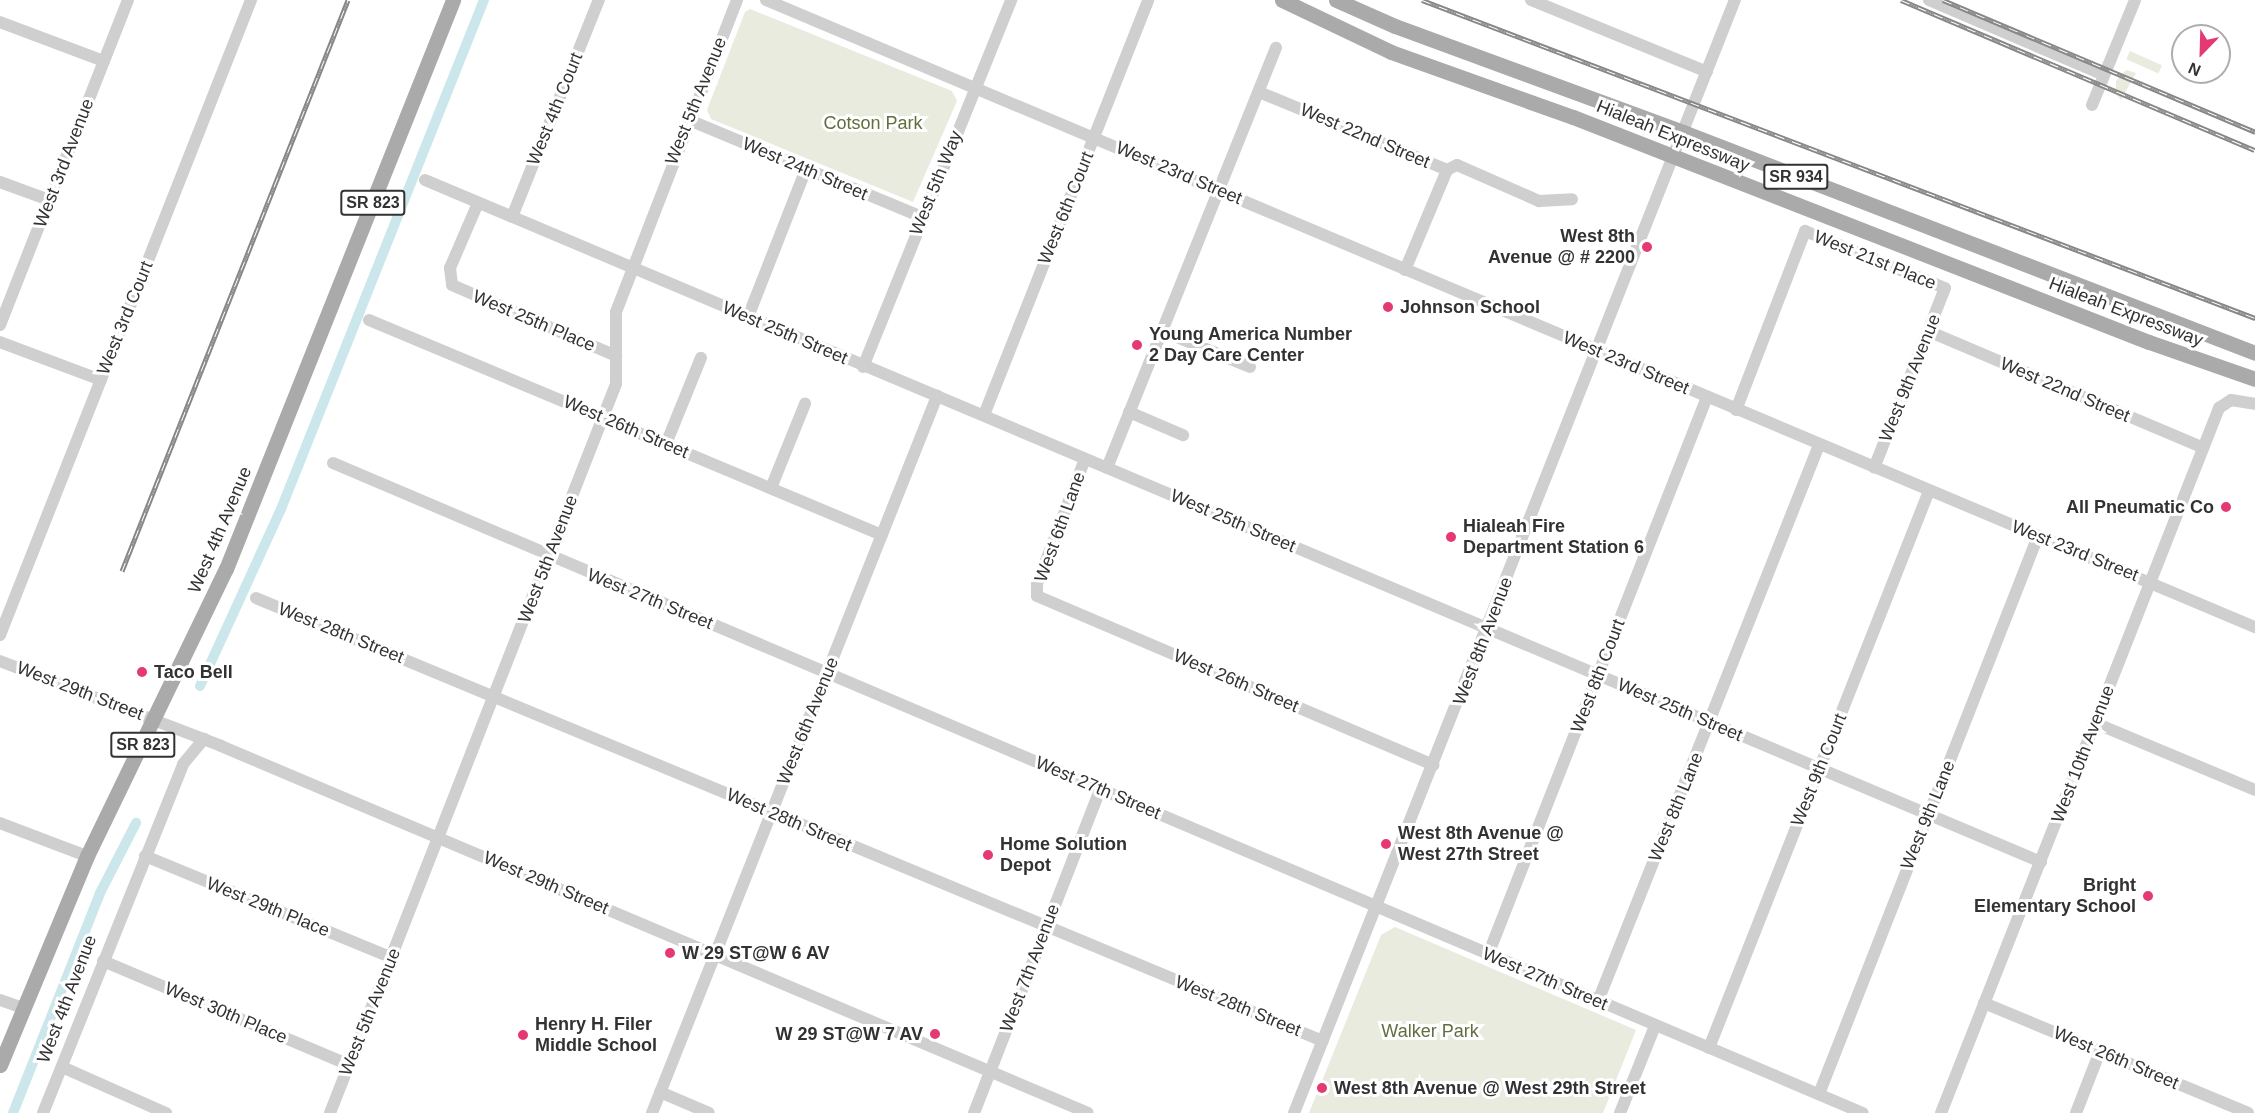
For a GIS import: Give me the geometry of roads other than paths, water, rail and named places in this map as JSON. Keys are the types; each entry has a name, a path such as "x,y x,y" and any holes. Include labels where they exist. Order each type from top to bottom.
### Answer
{"main road":[{"name":"West 4th Avenue","path":"0,1065 87,856 155,720 226,569 279,442 453,0"},
{"name":"Hialeah Expressway","path":"1336,0 1395,26 1683,132 2255,353"},
{"name":"Hialeah Expressway","path":"1288,3 1391,52 1573,117 2138,338 2255,379"}],"street":[{"name":"West 3rd Avenue","path":"0,325 128,0"},
{"name":"West 3rd Court","path":"0,635 250,0"},
{"name":"West 4th Court","path":"512,217 599,0"},
{"name":"West 5th Avenue","path":"330,1113 604,418 616,384 616,312 630,267 737,0"},
{"name":"West 23rd Street","path":"766,0 2255,627"},
{"name":"West 5th Way","path":"863,367 1011,0"},
{"name":"West 6th Court","path":"984,415 1148,0"},
{"path":"1531,0 1707,72"},
{"name":"West 8th Avenue","path":"1294,1113 1488,629 1734,0"},
{"path":"1929,0 2104,75"},
{"path":"2092,105 2135,0"},
{"path":"0,22 104,61"},
{"name":"West 6th Lane","path":"1107,468 1276,48"},
{"name":"West 22nd Street","path":"1259,92 1447,170 1457,165 1539,201 1572,199"},
{"name":"West 24th Street","path":"689,120 922,217"},
{"path":"748,317 806,169"},
{"path":"1405,270 1447,170"},
{"name":"West 25th Street","path":"425,180 863,367 984,415 2041,862"},
{"path":"0,182 49,200"},
{"name":"West 25th Place","path":"478,203 450,268 452,285 616,356"},
{"name":"West 21st Place","path":"1736,410 1804,231 1945,288"},
{"name":"West 9th Avenue","path":"1874,468 1945,288"},
{"name":"West 26th Street","path":"369,320 882,535"},
{"path":"1162,331 1250,367"},
{"name":"West 22nd Street","path":"1928,332 2203,448"},
{"path":"0,342 101,380"},
{"path":"666,444 701,358"},
{"name":"West 6th Avenue","path":"652,1113 938,396"},
{"name":"West 8th Court","path":"1488,955 1707,398"},
{"name":"West 10th Avenue","path":"1941,1113 2219,408 2231,400 2255,404"},
{"path":"771,488 805,404"},
{"path":"1129,412 1183,435"},
{"name":"West 8th Lane","path":"1598,1001 1820,445"},
{"name":"West 6th Lane","path":"1037,596 1037,584 1085,459"},
{"name":"West 27th Street","path":"333,463 549,557 828,672 1100,790 1863,1113"},
{"name":"West 9th Court","path":"1709,1048 1929,491"},
{"name":"West 9th Lane","path":"1819,1094 2038,537"},
{"name":"West 26th Street","path":"1037,596 1434,765"},
{"name":"West 28th Street","path":"256,598 1323,1041"},
{"name":"West 29th Street","path":"0,661 204,739 1088,1113"},
{"path":"2095,723 2255,790"},
{"name":"West 4th Avenue","path":"43,1113 166,803 186,758 204,739"},
{"name":"West 7th Avenue","path":"974,1113 1100,790"},
{"path":"0,823 87,856"},
{"name":"West 29th Place","path":"145,856 392,957"},
{"name":"West 30th Place","path":"103,961 349,1065"},
{"path":"0,1000 23,1008"},
{"name":"West 26th Street","path":"1984,1002 2248,1113"},
{"path":"1620,1113 1655,1026"},
{"path":"2076,1113 2100,1051"},
{"path":"62,1067 166,1113"},
{"path":"660,1092 709,1113"}],"waterway":[{"path":"200,686 281,509 484,0"},
{"path":"13,1113 100,893 136,823"}],"railway":[{"path":"122,571 348,0"},
{"path":"1422,0 2255,318"},
{"path":"1901,0 2255,150"},
{"path":"1943,0 2255,132"}],"place":[{"name":"West 8th Avenue @ # 2200","path":"1647,247"},
{"name":"Johnson School","path":"1388,307"},
{"name":"Young America Number 2 Day Care Center","path":"1137,345"},
{"name":"All Pneumatic Co","path":"2226,507"},
{"name":"Hialeah Fire Department Station 6","path":"1451,537"},
{"name":"Taco Bell","path":"142,672"},
{"name":"West 8th Avenue @ West 27th Street","path":"1386,844"},
{"name":"Home Solution Depot","path":"988,855"},
{"name":"Bright Elementary School","path":"2148,896"},
{"name":"W 29 ST@W 6 AV","path":"670,953"},
{"name":"W 29 ST@W 7 AV","path":"935,1034"},
{"name":"Henry H. Filer Middle School","path":"523,1035"},
{"name":"West 8th Avenue @ West 29th Street","path":"1322,1088"}],"park label":[{"name":"Cotson Park","path":"873,123"},
{"name":"Walker Park","path":"1430,1031"}]}
